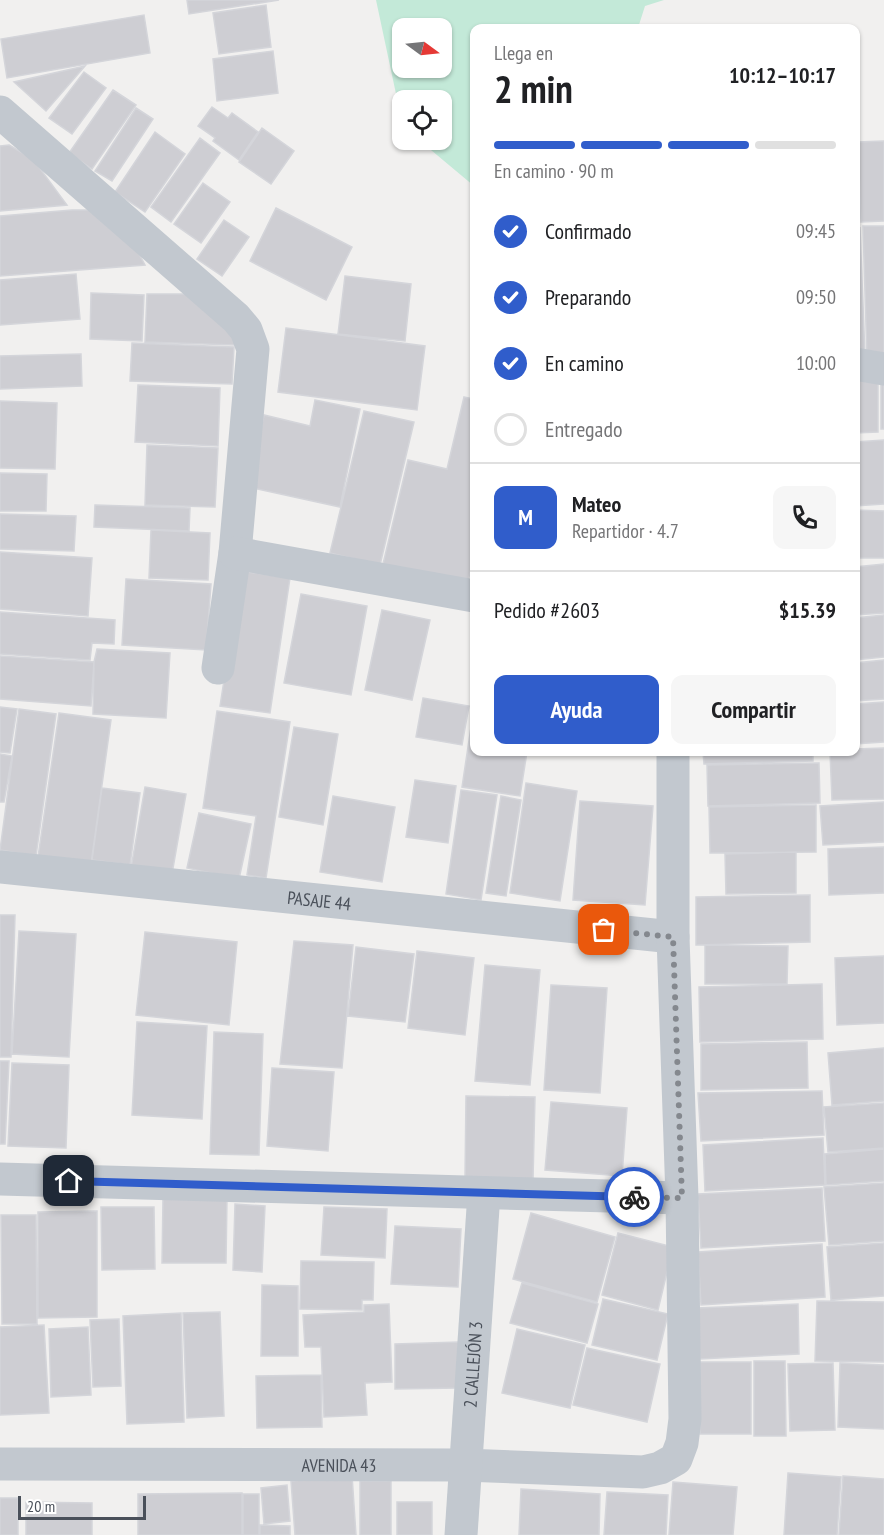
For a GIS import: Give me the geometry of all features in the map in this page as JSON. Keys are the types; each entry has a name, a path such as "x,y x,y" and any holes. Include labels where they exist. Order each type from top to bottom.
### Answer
{"street":[{"path":"0,112 236,318 246,330 253,350 235,553 218,668"},
{"path":"860,365 884,369"},
{"path":"235,553 470,595"},
{"path":"0,1179 682,1198 673,937 673,756"},
{"name":"PASAJE 44","path":"0,867 673,937"},
{"name":"2 CALLEJÓN 3","path":"461,1535 484,1193"},
{"name":"AVENIDA 43","path":"0,1464 464,1465 643,1472 660,1468 676,1459 682,1443 684,1419 682,1198"}],"green space":[{"path":"376,0 664,0 645,6 639,24 470,24 470,183 431,150 452,150 452,90 395,90 393,78 452,78 452,18 392,18 392,75"}],"building":[{"path":"187,0 279,0 189,14"},
{"path":"266,5 271,47 219,54 213,13"},
{"path":"144,15 150,53 7,78 1,39"},
{"path":"273,51 278,93 217,101 213,59"},
{"path":"85,66 46,111 14,82"},
{"path":"84,72 106,88 72,134 49,118"},
{"path":"113,90 136,105 92,169 69,153"},
{"path":"212,107 228,118 232,113 258,132 239,160 213,141 215,138 198,126"},
{"path":"136,108 153,119 112,181 95,171"},
{"path":"262,128 294,151 271,184 239,162"},
{"path":"155,132 185,154 145,212 115,192"},
{"path":"200,138 220,153 171,222 151,207"},
{"path":"884,141 884,221 861,222 860,142"},
{"path":"9,145 33,159 67,205 0,211 0,146"},
{"path":"203,183 230,202 201,243 174,224"},
{"path":"276,208 352,247 326,300 250,261"},
{"path":"94,210 130,237 145,265 0,276 0,216"},
{"path":"224,220 249,237 222,276 197,259"},
{"path":"863,226 884,226 884,358 867,359"},
{"path":"860,228 865,356 860,356"},
{"path":"76,274 80,319 0,325 0,280"},
{"path":"345,276 411,284 405,341 338,334"},
{"path":"91,293 144,295 142,341 90,339"},
{"path":"147,294 196,294 236,330 235,345 145,342"},
{"path":"286,328 425,346 417,410 278,392"},
{"path":"132,343 234,347 232,384 130,381"},
{"path":"81,354 82,386 0,389 0,356"},
{"path":"860,380 878,380 878,432 860,433"},
{"path":"881,381 884,381 884,429 881,429"},
{"path":"138,385 220,388 218,446 135,442"},
{"path":"464,397 470,398 470,573 467,585 383,564 408,460 447,469"},
{"path":"315,400 360,409 340,507 248,487 264,415 310,426"},
{"path":"0,401 57,403 55,469 0,468"},
{"path":"364,411 414,422 380,565 330,553"},
{"path":"884,440 884,504 860,506 860,442"},
{"path":"147,445 218,448 215,507 145,505"},
{"path":"0,473 47,474 46,511 0,511"},
{"path":"95,505 190,508 189,531 94,527"},
{"path":"860,510 884,511 884,558 860,558"},
{"path":"0,514 76,516 74,551 0,549"},
{"path":"151,530 210,533 208,580 149,578"},
{"path":"0,552 92,558 88,616 0,609"},
{"path":"884,564 884,613 860,615 860,566"},
{"path":"241,571 290,578 270,713 220,706"},
{"path":"126,579 211,584 206,650 122,645"},
{"path":"301,594 367,606 351,695 284,683"},
{"path":"382,610 430,620 412,700 365,690"},
{"path":"0,612 115,620 114,644 92,643 90,660 0,654"},
{"path":"884,615 884,657 860,659 860,617"},
{"path":"97,649 170,653 166,718 93,714 94,662"},
{"path":"0,656 94,662 91,706 0,699"},
{"path":"884,660 884,699 860,701 860,662"},
{"path":"423,698 469,706 462,745 416,737"},
{"path":"884,702 884,742 860,744 860,704"},
{"path":"0,707 17,709 10,753 0,752"},
{"path":"19,709 56,714 36,856 0,850"},
{"path":"217,711 290,722 266,878 247,875 256,816 203,808"},
{"path":"59,713 111,720 91,864 38,857"},
{"path":"294,727 338,734 323,825 279,817"},
{"path":"470,734 470,756 526,756 520,796 462,787"},
{"path":"884,748 884,799 832,800 830,756 860,756 860,749"},
{"path":"0,754 12,756 4,802 0,802"},
{"path":"703,756 813,756 813,761 704,764"},
{"path":"819,763 820,803 708,806 707,765"},
{"path":"415,780 456,786 448,843 406,837"},
{"path":"526,783 577,791 560,901 510,893"},
{"path":"145,787 186,794 172,874 131,868"},
{"path":"102,788 140,793 130,865 92,860"},
{"path":"461,790 497,795 481,900 446,894"},
{"path":"333,796 395,807 382,882 320,872"},
{"path":"501,796 521,800 506,896 486,893"},
{"path":"580,801 653,806 645,905 573,900"},
{"path":"884,802 884,842 823,845 820,806"},
{"path":"816,805 816,852 710,853 709,807"},
{"path":"199,813 251,824 239,879 187,868"},
{"path":"884,847 884,893 829,895 828,849"},
{"path":"796,852 796,893 726,894 725,854"},
{"path":"810,895 810,942 696,945 696,897"},
{"path":"0,915 15,915 11,1057 0,1057"},
{"path":"19,931 76,934 69,1057 12,1054"},
{"path":"145,932 237,942 229,1025 136,1015"},
{"path":"294,941 353,945 342,1068 280,1064"},
{"path":"705,945 788,946 787,984 705,984"},
{"path":"356,947 414,954 405,1022 348,1016"},
{"path":"417,951 474,958 465,1035 408,1028"},
{"path":"884,956 884,1023 837,1025 835,958"},
{"path":"485,965 540,970 530,1085 475,1081"},
{"path":"822,984 823,1039 700,1042 699,987"},
{"path":"551,985 607,988 600,1093 544,1090"},
{"path":"137,1022 207,1026 202,1119 132,1115"},
{"path":"214,1032 263,1034 259,1155 210,1154"},
{"path":"807,1042 808,1088 701,1090 701,1044"},
{"path":"884,1048 884,1101 832,1105 828,1053"},
{"path":"0,1061 9,1061 5,1144 0,1144"},
{"path":"12,1063 69,1065 66,1148 8,1146"},
{"path":"272,1068 334,1072 328,1151 267,1146"},
{"path":"822,1091 824,1135 701,1141 698,1093"},
{"path":"466,1096 535,1097 533,1180 465,1179"},
{"path":"551,1102 627,1108 622,1176 545,1170"},
{"path":"884,1103 884,1148 828,1152 824,1107"},
{"path":"823,1138 825,1185 705,1191 703,1145"},
{"path":"884,1149 884,1181 826,1185 825,1154"},
{"path":"884,1183 884,1241 829,1245 824,1187"},
{"path":"822,1188 825,1241 701,1248 698,1194"},
{"path":"163,1198 227,1198 226,1263 162,1263"},
{"path":"235,1204 265,1206 262,1272 233,1270"},
{"path":"101,1207 154,1207 155,1269 102,1270"},
{"path":"324,1207 387,1209 385,1258 321,1255"},
{"path":"97,1211 97,1317 38,1318 38,1212"},
{"path":"531,1213 615,1237 597,1302 513,1279"},
{"path":"1,1215 36,1215 37,1324 2,1324"},
{"path":"395,1226 461,1229 458,1287 391,1284"},
{"path":"618,1233 673,1247 658,1310 602,1295"},
{"path":"884,1243 884,1296 831,1300 827,1247"},
{"path":"822,1244 825,1297 701,1305 698,1252"},
{"path":"301,1261 374,1262 373,1300 362,1300 362,1310 300,1309"},
{"path":"522,1283 598,1304 587,1343 510,1323"},
{"path":"262,1285 298,1286 298,1356 261,1356"},
{"path":"603,1299 668,1314 657,1360 592,1345"},
{"path":"817,1301 884,1302 884,1362 815,1361"},
{"path":"389,1304 392,1382 365,1383 367,1415 324,1417 321,1347 305,1347 303,1315 364,1312 364,1305"},
{"path":"798,1304 799,1354 700,1359 697,1308"},
{"path":"220,1312 224,1416 187,1418 183,1313"},
{"path":"181,1313 184,1422 127,1424 123,1316"},
{"path":"119,1319 121,1386 93,1387 90,1320"},
{"path":"44,1325 49,1413 0,1415 0,1327"},
{"path":"88,1327 91,1395 51,1397 49,1329"},
{"path":"517,1329 585,1345 570,1408 502,1393"},
{"path":"459,1342 459,1388 395,1389 395,1344"},
{"path":"587,1348 660,1364 647,1422 573,1405"},
{"path":"754,1361 785,1361 786,1436 754,1436"},
{"path":"700,1362 751,1362 751,1434 700,1434"},
{"path":"833,1363 835,1430 790,1431 788,1364"},
{"path":"840,1363 884,1365 884,1429 838,1427"},
{"path":"321,1375 322,1427 257,1428 256,1376"},
{"path":"788,1473 841,1477 837,1535 784,1535"},
{"path":"352,1475 356,1535 295,1535 291,1481"},
{"path":"843,1476 884,1479 884,1535 839,1535"},
{"path":"360,1481 391,1481 391,1535 360,1535"},
{"path":"673,1482 737,1487 733,1535 669,1535"},
{"path":"287,1485 290,1521 264,1524 261,1488"},
{"path":"521,1489 600,1494 599,1535 519,1535"},
{"path":"607,1492 668,1495 666,1535 604,1535"},
{"path":"242,1493 242,1535 138,1535 138,1494"},
{"path":"243,1494 259,1494 259,1535 243,1535"},
{"path":"0,1498 18,1498 18,1535 0,1535"},
{"path":"26,1502 92,1503 92,1535 26,1535"},
{"path":"397,1502 432,1502 432,1535 397,1535"},
{"path":"260,1525 290,1526 290,1535 260,1535"}],"way so far":[{"path":"604,930 673,937 682,1198 634,1197"}],"route":[{"path":"69,1181 634,1197"}]}
